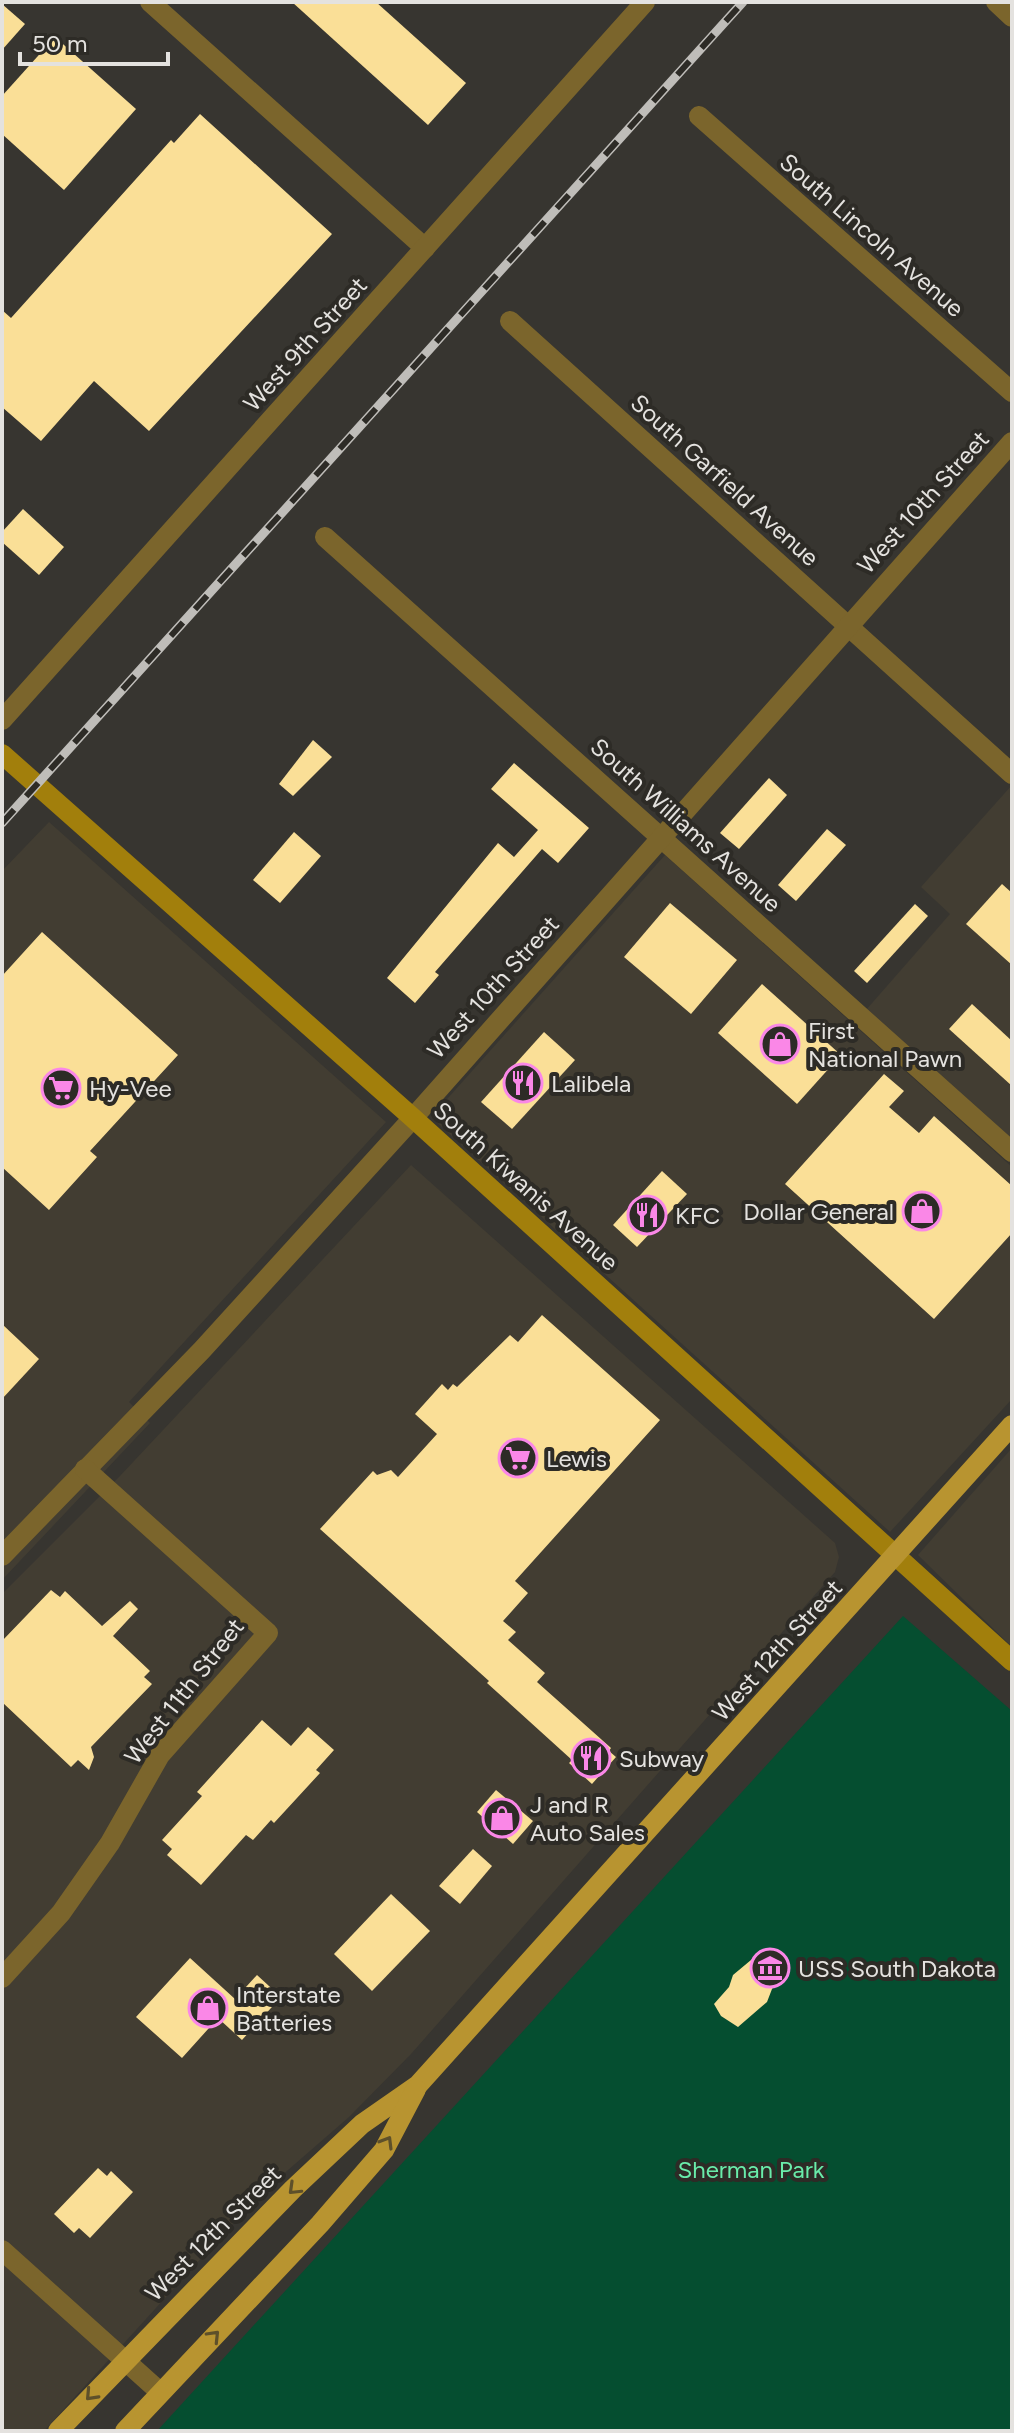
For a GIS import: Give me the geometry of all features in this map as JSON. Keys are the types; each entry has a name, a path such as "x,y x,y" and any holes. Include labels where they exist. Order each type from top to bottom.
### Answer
{"main road":[{"name":"South Kiwanis Avenue","path":"2,754 413,1118 1012,1661"},
{"name":"West 12th Street","path":"58,2431 124,2360 362,2124 418,2085 1012,1425"},
{"name":"West 12th Street","path":"125,2431 320,2224 384,2150 418,2085"}],"street":[{"path":"150,2 425,248"},
{"name":"West 9th Street","path":"2,720 645,2"},
{"path":"996,2 1012,17"},
{"name":"South Lincoln Avenue","path":"699,116 1012,392"},
{"name":"South Garfield Avenue","path":"510,321 1012,774"},
{"name":"West 10th Street","path":"2,1556 202,1350 413,1118 1012,442"},
{"name":"South Williams Avenue","path":"325,537 1012,1152"},
{"name":"West 11th Street","path":"2,1978 61,1913 110,1843 160,1755 268,1633 85,1469"},
{"path":"2,2250 160,2392"}],"shaded area":[{"path":"1012,785 1012,1140 866,1010 950,914 921,887"},
{"path":"49,822 386,1122 129,1402 150,1423 2,1580 2,871"},
{"path":"665,855 1012,1167 1012,1399 890,1532 431,1117"},
{"path":"411,1165 835,1543 839,1557 835,1572 411,2054 349,2117 257,2197 44,2431 2,2431 2,1594 120,1476"},
{"path":"1012,1448 1012,1647 918,1555"}],"green space":[{"name":"Sherman Park","path":"903,1616 1012,1711 1012,2431 157,2431"}],"building":[{"path":"292,2 376,2 466,83 428,125"},
{"path":"2,4 25,24 2,50"},
{"path":"55,37 136,109 64,190 2,134 2,96"},
{"path":"200,114 332,234 149,431 94,381 41,441 2,407 2,310 11,318 171,140 174,143"},
{"path":"23,509 64,547 39,575 2,542 2,532"},
{"path":"313,740 332,757 293,796 279,784"},
{"path":"514,763 589,828 558,863 542,849 435,972 439,975 415,1003 387,978 498,843 514,857 538,830 491,789"},
{"path":"769,778 787,795 739,849 720,833"},
{"path":"827,829 846,845 796,901 778,885"},
{"path":"294,832 321,856 280,903 253,880"},
{"path":"1002,884 1012,893 1012,965 966,924"},
{"path":"670,903 737,960 691,1014 624,957"},
{"path":"915,904 928,916 867,983 854,971"},
{"path":"42,932 178,1055 90,1151 97,1157 49,1210 2,1167 2,976"},
{"name":"First National Pawn","path":"762,984 841,1055 797,1104 718,1033"},
{"path":"972,1004 1012,1041 1012,1086 949,1029"},
{"path":"544,1032 575,1060 512,1129 481,1102"},
{"path":"884,1074 904,1091 889,1107 919,1133 934,1116 1012,1186 1012,1233 934,1319 785,1184"},
{"path":"662,1171 687,1194 637,1247 613,1225"},
{"path":"542,1315 660,1420 515,1581 528,1593 503,1621 516,1632 508,1640 545,1673 537,1682 611,1748 609,1751 616,1757 592,1784 569,1763 572,1760 487,1683 489,1681 320,1529 373,1471 377,1475 391,1470 398,1477 437,1434 415,1414 442,1384 448,1390 453,1384 457,1387 510,1335 518,1342"},
{"path":"2,1324 39,1359 2,1399"},
{"path":"51,1590 60,1597 65,1591 102,1626 130,1601 138,1609 113,1636 150,1671 144,1677 152,1684 91,1747 94,1757 89,1770 78,1760 71,1767 2,1702 2,1641"},
{"path":"262,1720 291,1746 308,1727 334,1750 316,1770 320,1773 274,1823 271,1820 253,1840 246,1835 201,1885 167,1855 172,1849 162,1840 202,1796 197,1792"},
{"path":"496,1790 533,1821 513,1844 477,1812"},
{"path":"473,1849 492,1866 460,1904 439,1886"},
{"path":"391,1894 430,1931 372,1991 334,1954"},
{"path":"763,1950 777,1958 787,1971 772,1989 767,2002 738,2027 721,2016 714,2004 729,1987 733,1975"},
{"name":"Interstate Batteries","path":"190,1958 235,1999 257,1975 281,1997 242,2040 218,2018 182,2058 136,2017"},
{"path":"98,2168 107,2176 111,2171 133,2192 90,2238 79,2228 74,2233 54,2214"}],"railway":[{"path":"2,823 743,2"}],"place":[{"name":"First National Pawn","path":"780,1044"},
{"name":"Lalibela","path":"523,1083"},
{"name":"Hy-Vee","path":"61,1088"},
{"name":"Dollar General","path":"922,1211"},
{"name":"KFC","path":"647,1215"},
{"name":"Lewis","path":"518,1458"},
{"name":"Subway","path":"591,1758"},
{"name":"J and R Auto Sales","path":"502,1818"},
{"name":"USS South Dakota","path":"770,1968"},
{"name":"Interstate Batteries","path":"208,2008"}]}
